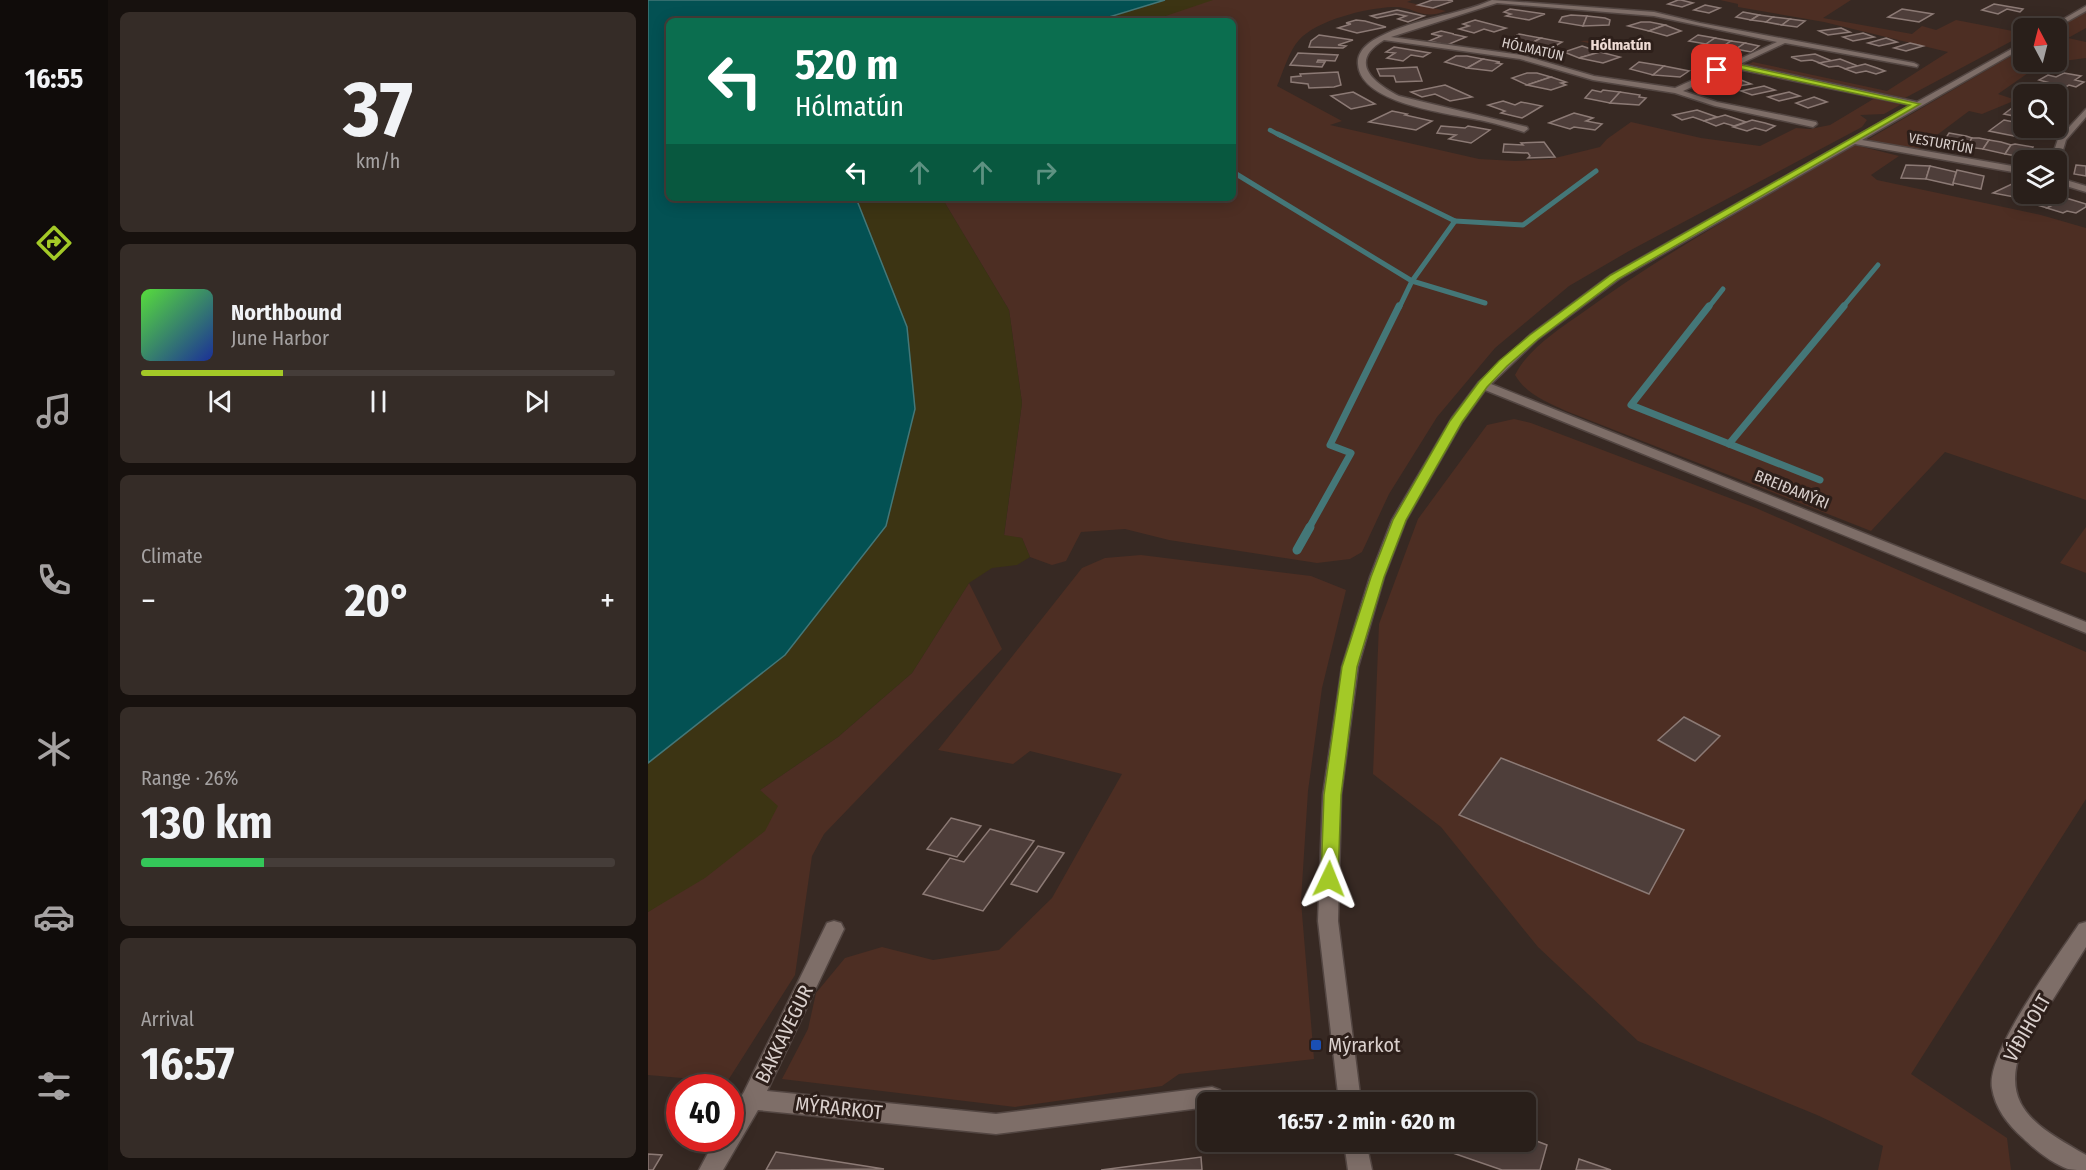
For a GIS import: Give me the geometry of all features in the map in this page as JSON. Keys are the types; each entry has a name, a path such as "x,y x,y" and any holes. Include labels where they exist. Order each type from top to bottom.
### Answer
{"street":[{"path":"1524,129 1428,107 1380,88 1364,72 1361,63 1363,53 1369,46 1398,31 1450,18 1497,0 1628,10 1914,65"},
{"path":"2067,19 2086,8"},
{"name":"HÓLMATÚN","path":"1382,38 1521,57 1593,78 1676,91 1715,104 1812,124"},
{"path":"1676,91 1717,70 1752,58 1784,40"},
{"path":"1349,1092 1328,921 1332,795 1350,667 1377,577 1399,520 1456,421 1483,385 1503,364 1534,337 1615,277 2013,51"},
{"path":"1732,65 1917,104"},
{"path":"2058,150 2062,138 2086,112"},
{"name":"VESTURTÚN","path":"1854,141 2013,169"},
{"path":"2067,183 2086,189"},
{"name":"BREIÐAMÝRI","path":"1483,385 2086,628"},
{"name":"BAKKAVEGUR","path":"744,1113 834,929"},
{"name":"VÍÐIHOLT","path":"2086,930 2012,1046 2005,1059 2003,1071 2004,1092 2019,1122 2031,1133 2086,1168"},
{"name":"MÝRARKOT","path":"752,1099 996,1124 1197,1098"},
{"name":"BAKKAVEGUR","path":"711,1170 721,1152"},
{"path":"1357,1152 1360,1170"}],"shaded area":[{"path":"959,0 1412,0 1407,2 1446,11 1424,14 1393,7 1356,13 1330,21 1299,40 1289,56 1277,86 1342,121 1330,125 1479,159 1515,161 1551,159 1600,147 1607,139 1631,122 1701,138 1760,146 1796,128 1810,129 1830,125 1875,98 1898,102 1900,105 1884,114 1860,115 1867,120 1862,127 1629,251 1569,286 1495,348 1437,417 1389,494 1362,552 1350,559 1317,563 1169,540 1125,529 1081,532 1066,561 1052,565 1030,557 1022,538 1004,536 1022,403 1009,310 944,201 1236,201 1236,18 928,18"},
{"path":"1720,0 1851,0 1823,18 1912,34 1922,26 1936,30 1956,20 2013,31 2013,40 1905,98 1747,65 1753,62 1887,91 1948,52 1824,22 1738,7 1738,4"},
{"path":"2086,11 2086,28 2068,38 2086,42 2086,58 2067,61 2067,23"},
{"path":"1605,40 1636,43 1639,48 1624,52 1580,41"},
{"path":"2013,55 2013,72 2030,72 1998,94 2013,99 2013,101 1982,114 1969,111 1917,150 1867,140"},
{"path":"1855,145 1899,156 1871,175 1877,180 2041,215 2086,228 2086,500 1945,452 1871,531 1566,411 1531,392 1515,375 1528,357 1545,340 1615,290 1716,226"},
{"path":"1514,419 1531,423 1756,508 2086,652 2086,799 1911,1074 2007,1138 2011,1170 1878,1170 1883,1146 1817,1115 1638,1041 1538,947 1441,827 1373,774 1379,624 1418,519 1487,425"},
{"path":"2086,527 2086,573 2060,563"},
{"path":"1141,555 1311,576 1346,590 1322,688 1308,791 1301,901 1314,1059 1179,1074 1162,1086 1015,1107 782,1079 808,1029 816,993 845,958 882,947 933,960 999,950 1052,898 1122,774 1030,751 1013,764 938,750 1082,568 1105,558"},
{"path":"969,583 1002,649 824,834 812,856 795,975 732,1074 666,1074 666,1077 648,1075 648,912 672,896 760,790 838,737 912,673"}],"sand":[{"path":"1165,0 1213,0 1160,18 1106,18"},
{"path":"857,201 944,201 1009,310 1022,403 1004,535 1022,538 1030,557 1017,565 992,568 969,583 912,673 838,737 760,790 778,806 765,831 705,878 648,912 648,763 785,655 865,220"}],"water":[{"path":"648,0 1165,0 1106,18 666,18 666,201 857,201 907,327 915,409 886,526 785,655 648,763"}],"building":[{"path":"1432,0 1453,1 1433,8 1418,5"},
{"path":"1678,0 1693,3 1682,7 1668,4"},
{"path":"1994,4 2023,9 2020,12 2007,9 1998,14 1982,10"},
{"path":"1705,5 1720,8 1709,13 1694,10"},
{"path":"1510,9 1545,14 1529,20 1506,16 1511,14 1504,12"},
{"path":"1902,9 1933,14 1919,22 1888,17"},
{"path":"1397,10 1424,16 1408,22 1398,19 1406,16 1396,14 1377,18 1371,16"},
{"path":"1743,12 1759,15 1751,20 1736,17"},
{"path":"1759,15 1773,17 1766,22 1751,20"},
{"path":"1587,16 1583,26 1559,22 1562,17"},
{"path":"1587,16 1610,20 1609,25 1583,26"},
{"path":"1773,17 1790,19 1782,25 1766,22"},
{"path":"1790,19 1805,21 1797,27 1782,25"},
{"path":"1356,20 1386,27 1357,33 1338,28"},
{"path":"1475,20 1506,28 1494,32 1484,29 1474,33 1459,29 1469,26 1463,24"},
{"path":"1641,22 1665,25 1649,31 1628,26"},
{"path":"1665,25 1681,31 1667,36 1649,31"},
{"path":"1841,28 1850,32 1828,35 1819,31"},
{"path":"1441,31 1466,37 1447,45 1429,41 1441,36 1431,34"},
{"path":"1863,33 1874,37 1853,41 1843,37"},
{"path":"1519,34 1541,38 1526,46 1506,41"},
{"path":"1319,35 1353,40 1338,45 1346,46 1343,48 1309,47 1311,41"},
{"path":"1698,35 1715,38 1706,44 1689,41"},
{"path":"1541,38 1562,42 1550,49 1526,46"},
{"path":"1715,38 1731,41 1722,47 1706,44"},
{"path":"1886,38 1897,42 1879,46 1868,43"},
{"path":"1731,41 1745,43 1736,49 1722,47"},
{"path":"1745,43 1759,46 1751,52 1736,49"},
{"path":"1910,43 1923,46 1906,51 1894,48"},
{"path":"1582,46 1600,52 1579,58 1564,52"},
{"path":"1394,47 1430,53 1423,57 1411,55 1403,61 1387,58 1395,53 1386,52"},
{"path":"1600,52 1620,57 1603,63 1579,58"},
{"path":"1298,53 1338,55 1335,61 1318,60 1317,62 1325,62 1322,67 1290,65"},
{"path":"1815,54 1832,61 1820,63 1812,60 1801,61 1791,57"},
{"path":"1456,56 1483,59 1467,68 1445,62"},
{"path":"1483,59 1502,64 1492,71 1467,68"},
{"path":"1840,59 1858,66 1846,69 1819,63"},
{"path":"1639,62 1664,66 1653,75 1630,69"},
{"path":"1865,64 1885,71 1876,74 1866,71 1856,73 1845,69"},
{"path":"1664,66 1689,71 1680,77 1653,75"},
{"path":"1417,67 1422,81 1396,82 1394,76 1380,76 1377,69"},
{"path":"1338,72 1341,85 1334,87 1309,88 1308,84 1291,82 1291,77 1301,76 1300,74"},
{"path":"1527,73 1551,77 1527,85 1512,78"},
{"path":"2064,73 2081,76 2075,80 2084,82 2076,87 2067,86 2067,84 2048,84 2050,83 2039,80 2048,75 2056,77"},
{"path":"1551,77 1566,82 1561,83 1566,85 1551,90 1527,85"},
{"path":"1741,80 1751,84 1726,88 1717,84"},
{"path":"1445,85 1472,97 1450,101 1435,94 1422,97 1411,92"},
{"path":"1764,86 1775,90 1752,95 1741,91"},
{"path":"1592,90 1620,92 1610,103 1585,98"},
{"path":"1353,92 1375,104 1351,109 1331,96"},
{"path":"1620,92 1646,98 1639,105 1610,103"},
{"path":"1789,92 1800,96 1779,101 1768,97"},
{"path":"1814,97 1827,102 1808,108 1796,103"},
{"path":"1503,101 1515,105 1521,102 1542,106 1522,118 1501,113 1505,111 1488,105"},
{"path":"2012,108 2013,108 2013,116 2004,114"},
{"path":"1697,110 1717,117 1704,121 1693,117 1682,120 1673,115"},
{"path":"1392,111 1432,121 1416,130 1369,122"},
{"path":"1574,113 1593,118 1586,121 1602,124 1595,130 1574,127 1570,129 1549,123"},
{"path":"1725,115 1746,122 1734,126 1724,123 1716,126 1704,121"},
{"path":"1752,120 1775,126 1766,131 1755,128 1747,131 1733,127"},
{"path":"2004,120 2013,122 2013,136 1989,131"},
{"path":"1441,126 1465,128 1468,126 1490,130 1471,143 1449,139 1456,135 1437,133"},
{"path":"1949,133 1972,138 1966,148 1942,144"},
{"path":"1972,138 1989,140 1983,149 1967,147"},
{"path":"1989,140 2011,145 2005,154 1983,149"},
{"path":"1544,142 1555,157 1528,158 1530,156 1528,153 1503,152 1504,144 1523,145 1521,143"},
{"path":"2011,145 2033,147 2031,150 2013,150 2013,155 2005,154"},
{"path":"1906,165 1930,166 1926,179 1901,178"},
{"path":"2076,165 2086,166 2086,176 2074,174"},
{"path":"1930,166 1956,172 1953,185 1926,179"},
{"path":"1957,170 1984,176 1981,189 1953,183"},
{"path":"2013,183 2013,197 1993,193"},
{"path":"2067,198 2086,204 2086,207 2076,213 2067,211 2063,213 2047,208 2055,204 2067,204"},
{"path":"2033,204 2055,204 2047,208"},
{"path":"1684,717 1720,736 1695,761 1658,740"},
{"path":"1501,758 1684,830 1649,894 1459,815"},
{"path":"951,818 981,826 957,857 927,849"},
{"path":"990,829 1034,841 983,911 923,894 950,858 964,862"},
{"path":"1038,846 1064,853 1037,892 1011,884"},
{"path":"1536,1141 1547,1145 1540,1170 1502,1170 1450,1152 1536,1152"},
{"path":"776,1152 884,1169 766,1170"},
{"path":"648,1154 662,1155 653,1170 648,1170"},
{"path":"1201,1157 1202,1170 1101,1170"},
{"path":"1579,1159 1611,1170 1576,1170"}],"waterway":[{"path":"1270,130 1281,136"},
{"path":"1278,134 1455,221"},
{"path":"1455,221 1523,225 1596,171"},
{"path":"1236,174 1412,281"},
{"path":"1412,281 1455,221"},
{"path":"1842,308 1878,265"},
{"path":"1399,308 1412,281"},
{"path":"1412,281 1485,303"},
{"path":"1708,308 1723,289"},
{"path":"1309,528 1351,453 1330,445 1399,306"},
{"path":"1709,306 1631,405 1729,444"},
{"path":"1729,444 1844,306"},
{"path":"1729,444 1820,480"},
{"path":"1297,550 1310,527"}],"place":[{"name":"Mýrarkot","path":"1316,1045"}],"district":[{"name":"Hólmatún","path":"1621,45"}],"route":[{"path":"1329,879 1332,795 1350,667 1377,577 1399,520 1456,421 1483,385 1534,337 1615,277 1917,104 1732,65 1717,70"}]}
